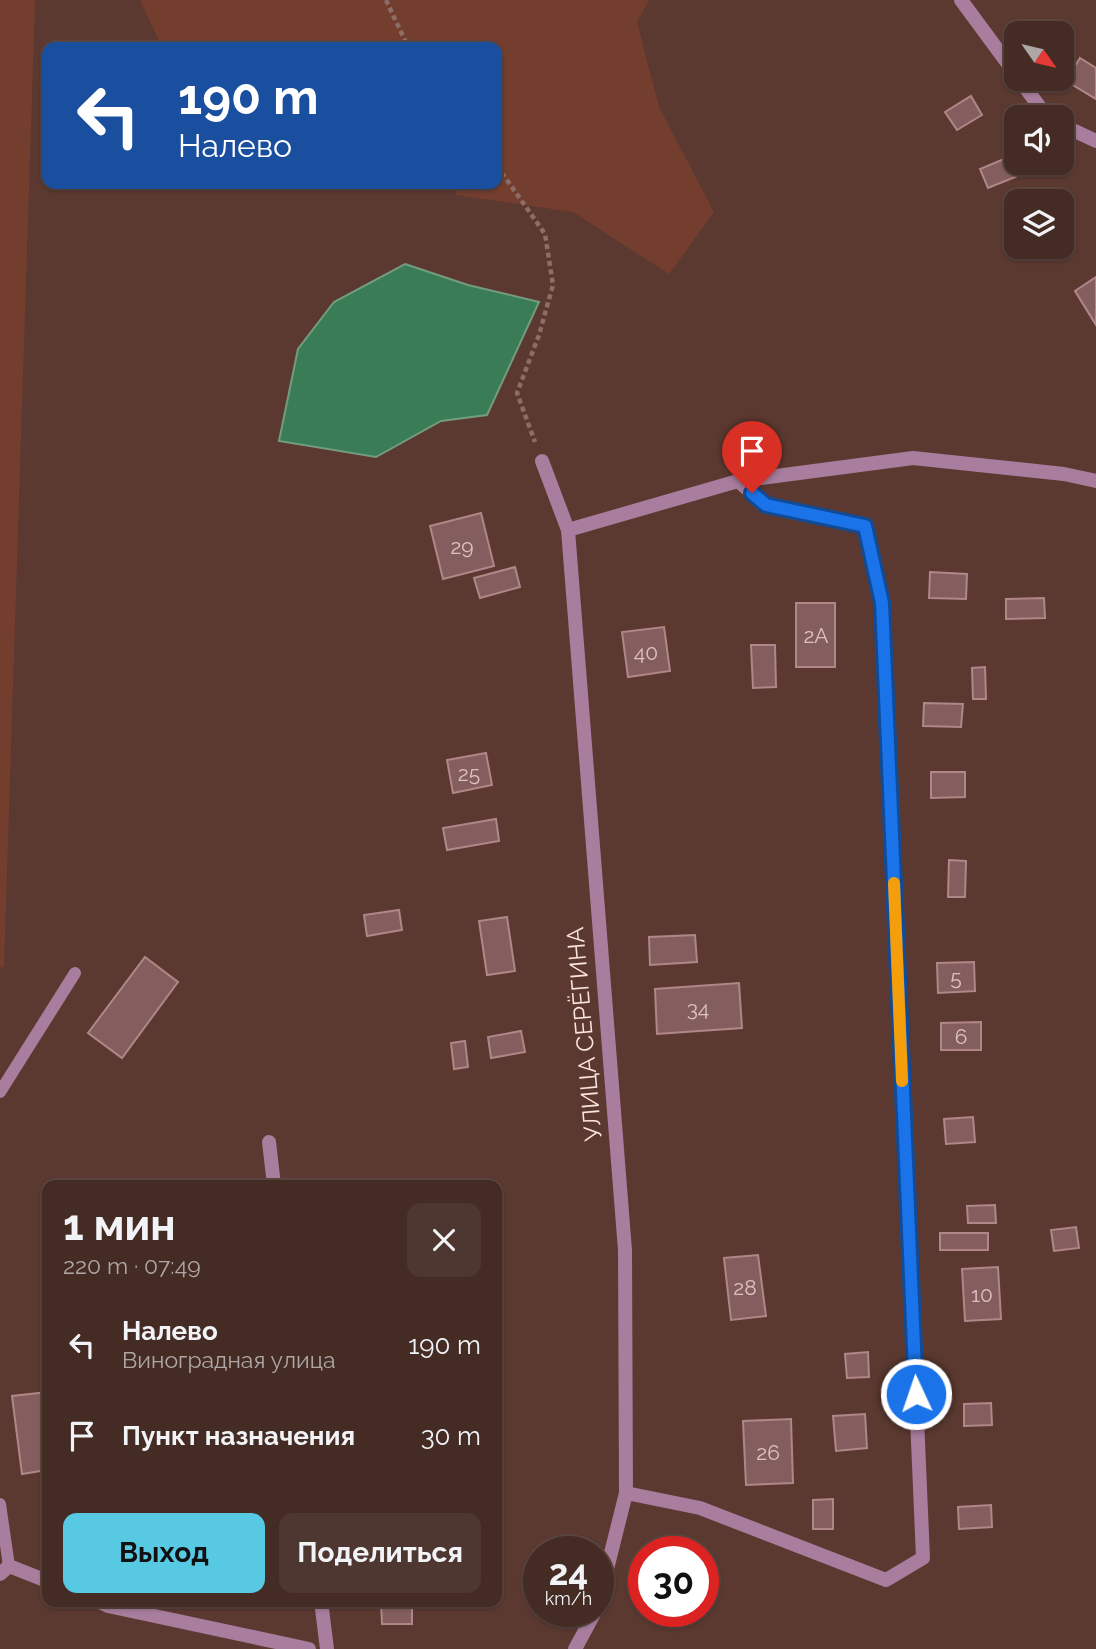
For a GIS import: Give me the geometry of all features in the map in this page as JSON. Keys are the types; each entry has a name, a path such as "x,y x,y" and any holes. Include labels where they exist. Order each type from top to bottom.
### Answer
{"street":[{"path":"961,0 1004,58"},
{"path":"1074,131 1096,141"},
{"path":"568,530 737,481 913,458 1064,474 1096,481"},
{"name":"УЛИЦА СЕРЁГИНА","path":"542,461 568,530 625,1250 626,1493 614,1541"},
{"path":"626,1493 700,1508 887,1580 923,1558 882,603 865,526 766,505 737,481"},
{"path":"269,1142 273,1180"},
{"path":"4,1570 42,1580"},
{"path":"124,1607 309,1649"},
{"path":"322,1607 327,1649"},
{"path":"575,1649 587,1627"}],"lane":[{"path":"0,1092 75,973"},
{"path":"0,1504 4,1570"}],"path":[{"path":"386,0 406,42"},
{"path":"502,173 545,234 553,285 539,335 517,393 542,461"}],"shaded area":[{"path":"0,0 35,0 4,966 0,968"},
{"path":"140,0 649,0 637,22 659,107 714,212 669,274 573,212 456,195 456,189 502,189 502,42 160,42"},
{"path":"405,264 468,285 539,302 487,415 441,421 376,457 279,441 298,349 334,302"}],"building":[{"path":"1080,58 1096,68 1096,99 1074,86 1074,68"},
{"path":"971,96 982,115 957,130 945,112"},
{"path":"1004,159 1004,175 1020,175 988,188 980,169"},
{"path":"1096,277 1096,325 1075,291"},
{"path":"481,513 494,566 443,579 430,526"},
{"path":"515,567 520,587 480,598 474,578"},
{"path":"930,572 967,574 966,599 929,598"},
{"path":"1044,598 1045,618 1006,619 1006,599"},
{"path":"796,603 835,603 835,667 796,667"},
{"path":"664,627 670,671 628,677 622,632"},
{"path":"751,645 775,645 776,687 753,688"},
{"path":"985,667 986,699 973,699 972,668"},
{"path":"924,703 963,704 961,727 923,726"},
{"path":"486,753 492,785 453,793 447,760"},
{"path":"931,772 965,772 965,797 931,798"},
{"path":"496,819 499,841 447,850 443,828"},
{"path":"949,860 966,861 965,897 948,897"},
{"path":"399,910 402,930 367,936 364,915"},
{"path":"507,917 515,971 487,975 479,921"},
{"path":"695,935 697,962 650,965 649,937"},
{"path":"145,957 178,982 122,1058 88,1033"},
{"path":"974,962 975,991 938,993 937,963"},
{"path":"739,983 742,1028 657,1034 655,989"},
{"path":"981,1022 981,1050 941,1050 941,1023"},
{"path":"521,1031 525,1052 491,1058 488,1037"},
{"path":"465,1041 468,1067 454,1069 451,1043"},
{"path":"973,1117 975,1142 946,1144 944,1119"},
{"path":"995,1205 996,1223 968,1223 967,1206"},
{"path":"1076,1227 1079,1248 1054,1251 1051,1230"},
{"path":"940,1233 988,1233 988,1250 940,1250"},
{"path":"758,1255 766,1316 731,1320 724,1258"},
{"path":"998,1267 1001,1319 965,1321 962,1269"},
{"path":"868,1352 869,1377 847,1378 845,1354"},
{"path":"42,1393 42,1471 22,1474 12,1396"},
{"path":"991,1403 992,1425 964,1426 964,1404"},
{"path":"865,1414 867,1448 836,1451 833,1416"},
{"path":"791,1419 793,1483 746,1485 743,1421"},
{"path":"833,1499 833,1529 813,1529 813,1500"},
{"path":"991,1505 992,1527 959,1529 958,1507"},
{"path":"381,1607 412,1607 412,1624 382,1624"}],"slow traffic":[{"path":"894,883 902,1081"}],"route":[{"path":"752,493 766,505 865,526 882,603 916,1394"}]}
